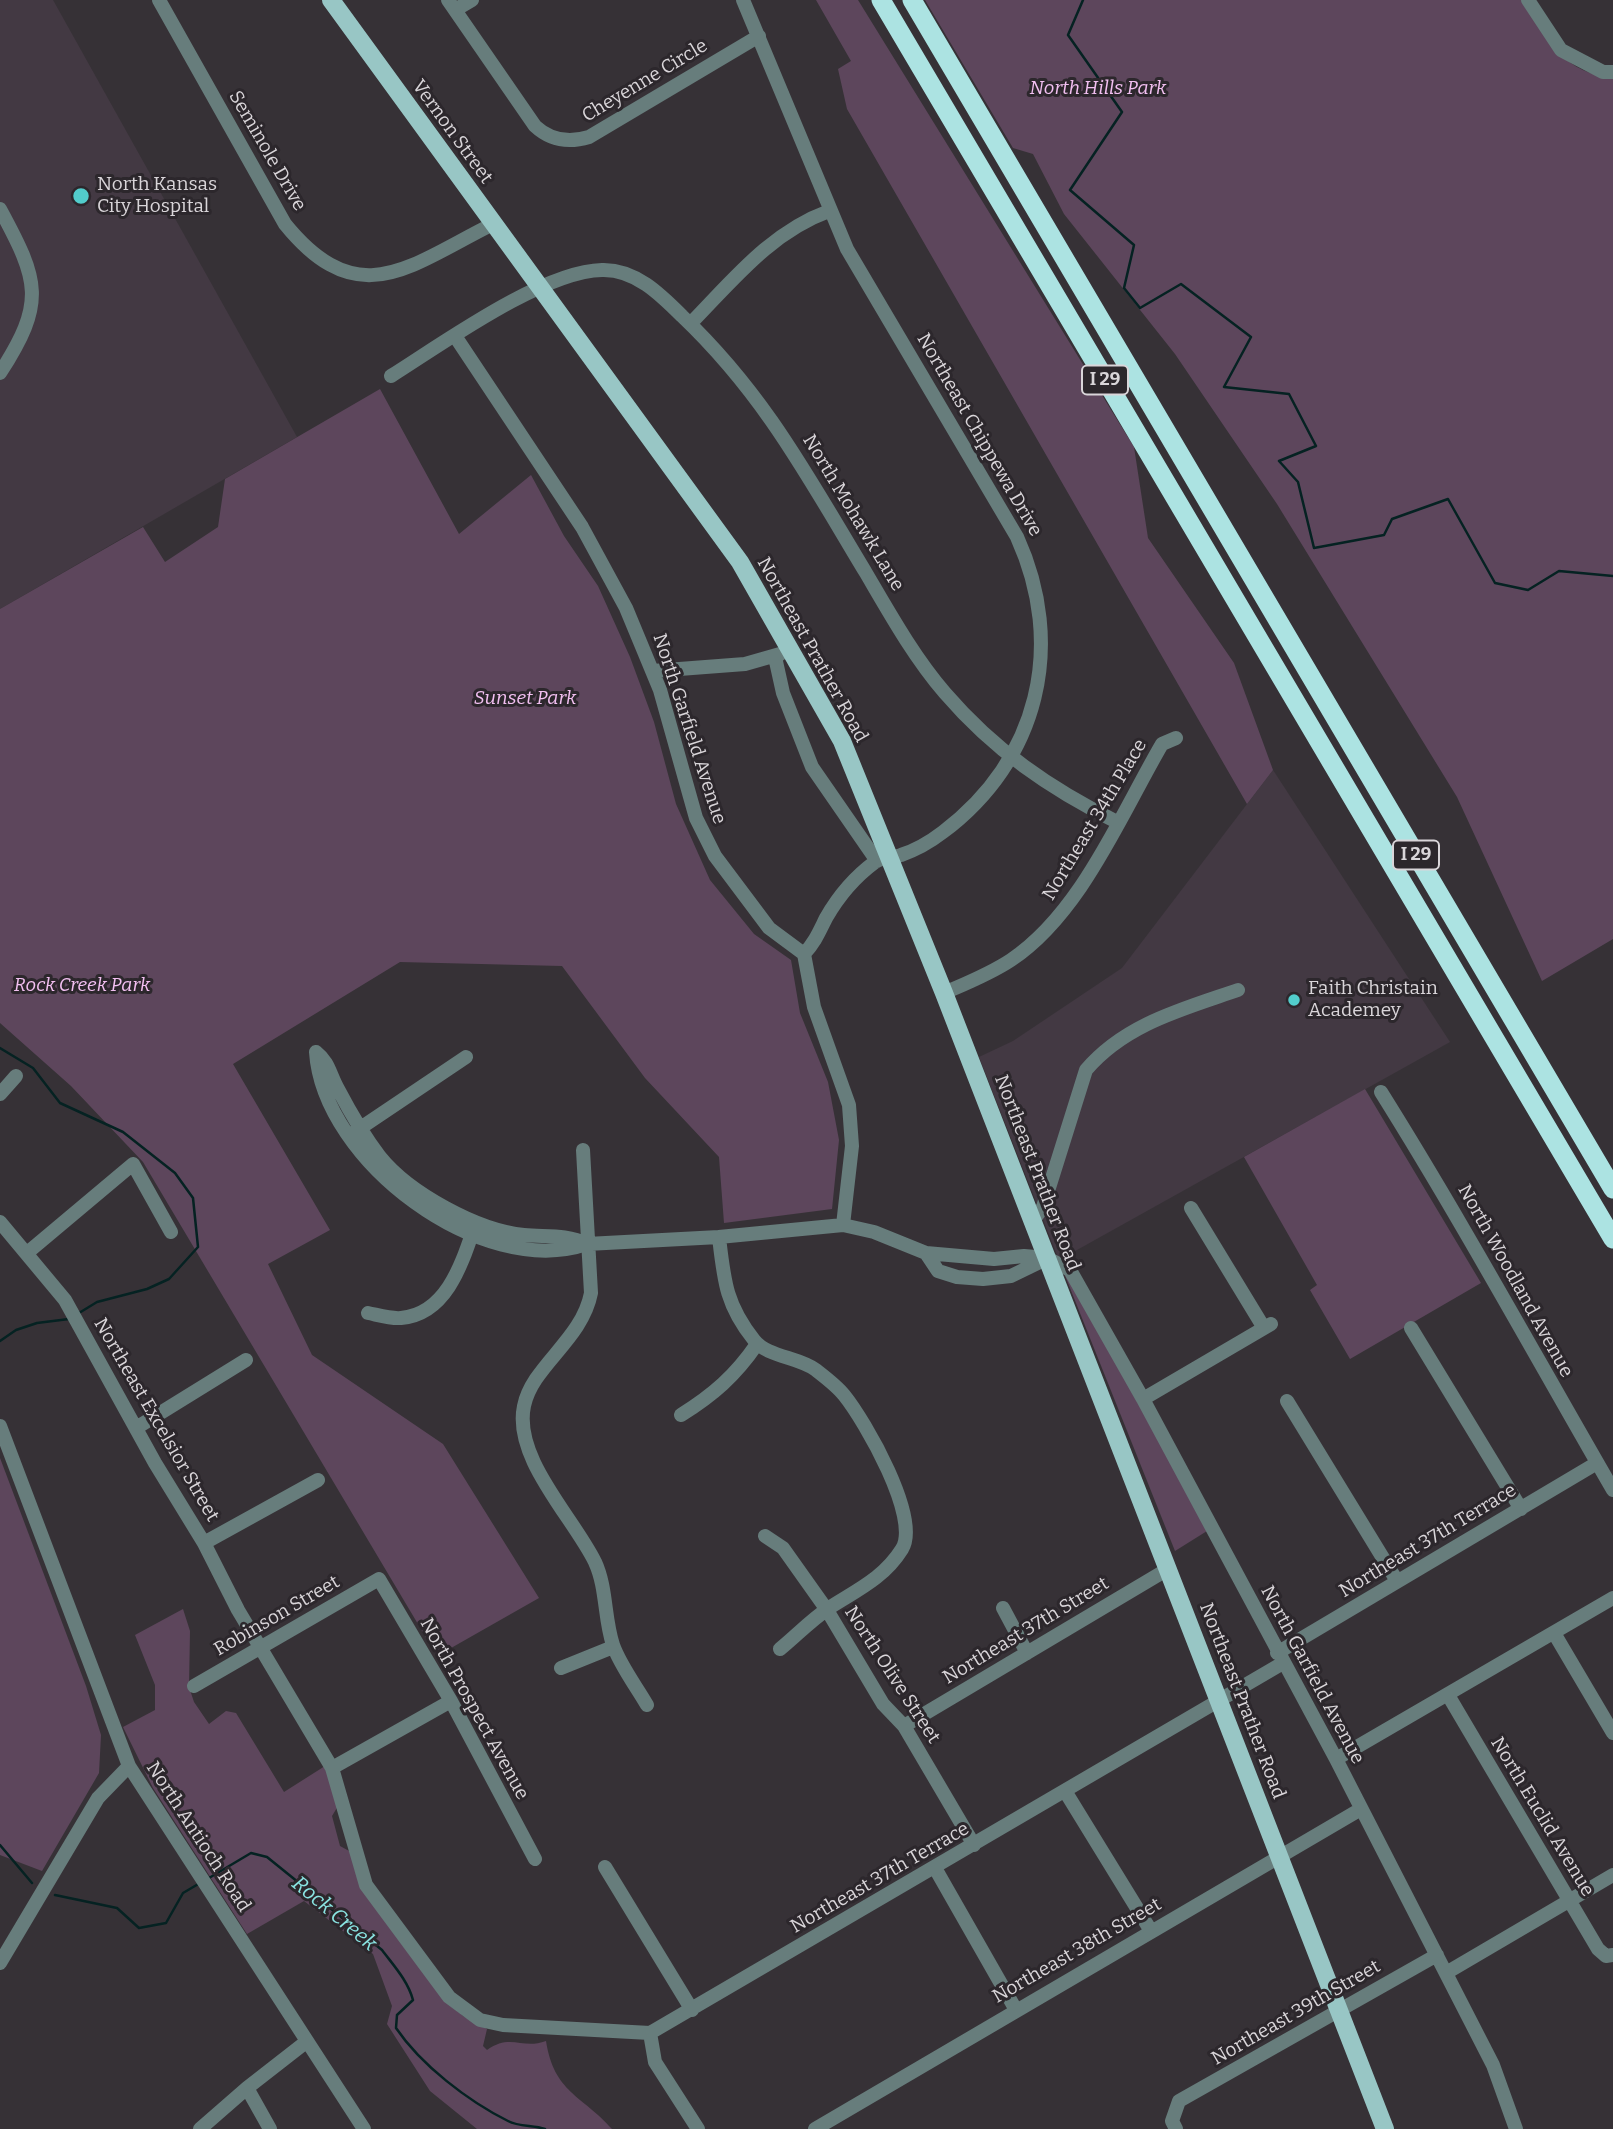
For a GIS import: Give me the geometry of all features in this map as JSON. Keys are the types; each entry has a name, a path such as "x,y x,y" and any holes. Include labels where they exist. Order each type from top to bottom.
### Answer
{"highway":[{"name":"I 29","path":"881,0 1613,1239"},
{"name":"I 29","path":"912,0 1613,1189"}],"main road":[{"name":"Vernon Street","path":"331,0 541,289"},
{"name":"Northeast Prather Road","path":"541,289 740,562 842,741 884,860 944,993 1385,2129"}],"street":[{"name":"Seminole Drive","path":"159,0 285,224 328,264 353,275 393,274 493,224"},
{"path":"452,5 472,0"},
{"name":"Northeast Chippewa Drive","path":"743,0 829,211 867,286 898,331 1017,537 1030,570 1042,621 1041,668 1035,700 1009,758 961,818 928,843 884,860"},
{"path":"1528,0 1556,46 1566,54 1592,66 1613,72"},
{"name":"Cheyenne Circle","path":"452,5 535,126 549,136 566,141 589,137 759,36"},
{"path":"0,209 23,250 33,289 26,331 0,373"},
{"path":"691,323 770,242 805,220 829,211"},
{"name":"North Mohawk Lane","path":"391,376 527,293 578,274 615,271 648,285 691,323 734,368 775,421 903,635 933,677 1009,758 1117,822"},
{"name":"North Garfield Avenue","path":"455,336 601,559 653,671 690,799 715,856 769,928 804,954"},
{"path":"653,671 745,664 775,657 791,648"},
{"path":"775,657 783,692 811,767 884,860 842,894 826,919 818,939 804,954 814,1007 849,1105 852,1146 843,1225"},
{"name":"Northeast 34th Place","path":"944,993 999,968 1054,924 1074,898 1162,744 1176,738"},
{"path":"1033,1221 1043,1207 1086,1070 1100,1054 1162,1016 1238,990"},
{"path":"354,1131 326,1060 316,1052 317,1068 354,1131 408,1183 474,1227 523,1235 571,1237 587,1244 719,1237 843,1225 874,1232 926,1254 974,1259 1047,1258"},
{"path":"354,1131 466,1058"},
{"path":"0,1094 16,1076"},
{"name":"North Woodland Avenue","path":"1381,1092 1498,1284 1556,1395 1613,1490"},
{"path":"583,1150 590,1293 587,1312 531,1388 524,1405 523,1424 529,1453 602,1578 613,1647 647,1705"},
{"path":"27,1253 132,1164 172,1232"},
{"path":"1143,1399 1267,1326 1191,1208"},
{"name":"Northeast Excelsior Street","path":"0,1222 65,1300 204,1543 261,1649 332,1768 366,1885 449,1997 474,2017 503,2025 650,2034"},
{"path":"368,1313 400,1318 420,1313 436,1304 449,1289 474,1227"},
{"path":"719,1237 724,1285 733,1312 757,1344 813,1368 843,1393 901,1499 907,1523 905,1545 875,1581 827,1610 780,1649"},
{"name":"North Garfield Avenue","path":"1047,1258 1063,1264 1079,1281 1143,1399 1336,1759 1437,1955 1493,2066 1516,2129"},
{"path":"1411,1328 1521,1509"},
{"path":"681,1415 715,1394 738,1371 757,1344"},
{"path":"136,1428 246,1360"},
{"path":"1287,1402 1397,1581"},
{"name":"North Antioch Road","path":"0,1426 129,1766 365,2129"},
{"name":"Northeast 37th Terrace","path":"650,2034 1219,1700 1397,1581 1597,1463"},
{"path":"204,1543 318,1480"},
{"name":"North Olive Street","path":"765,1536 783,1548 827,1610 883,1704 904,1726 974,1845"},
{"name":"Northeast 37th Street","path":"904,1726 1168,1569"},
{"name":"Robinson Street","path":"194,1686 379,1579"},
{"name":"North Prospect Avenue","path":"379,1579 452,1701 535,1859"},
{"path":"1336,1759 1613,1598"},
{"path":"1003,1608 1027,1653"},
{"path":"1553,1633 1613,1733"},
{"path":"561,1668 613,1647"},
{"name":"North Euclid Avenue","path":"1448,1695 1568,1901 1598,1949 1610,1956"},
{"path":"332,1768 452,1701"},
{"path":"1,1958 98,1798 129,1766"},
{"path":"1065,1791 1151,1931"},
{"name":"Northeast 38th Street","path":"815,2129 1361,1809"},
{"path":"605,1867 692,2011"},
{"path":"935,1868 1016,2010"},
{"path":"1446,1973 1613,1875"},
{"name":"Northeast 39th Street","path":"1176,2129 1172,2121 1179,2101 1437,1955"},
{"path":"650,2034 655,2062 698,2129"},
{"path":"200,2129 306,2042"},
{"path":"247,2088 270,2129"}],"shaded area":[{"name":"North Kansas City Hospital","path":"0,0 53,0 297,437 0,609"},
{"path":"1273,770 1450,1042 1059,1260 979,1057 1013,1041 1122,968"}],"green space":[{"path":"816,0 858,0 1134,447 1148,538 1234,663 1273,770 1247,804 847,109 838,69 851,61"},
{"name":"North Hills Park","path":"925,0 1526,0 1551,42 1568,61 1594,74 1613,79 1613,939 1542,981 1457,797 1277,504 1175,354 1064,214 1033,154 1013,148"},
{"path":"380,389 459,534 531,475 564,536 598,586 630,657 654,722 676,804 710,880 754,934 791,960 800,1013 828,1082 839,1140 832,1209 724,1223 719,1157 645,1078 562,966 400,962 233,1064 330,1230 268,1264 312,1355 443,1444 539,1598 437,1656 143,1162 71,1086 0,1023 0,609 143,527 165,562 218,527 225,479"},
{"path":"1365,1089 1481,1283 1350,1359 1310,1290 1317,1285 1244,1157"},
{"path":"1064,1273 1080,1294 1207,1531 1175,1551"},
{"path":"0,1458 86,1686 101,1735 99,1773 42,1871 0,1855"},
{"path":"183,1609 190,1631 189,1687 194,1702 209,1724 226,1711 236,1713 284,1792 325,1766 338,1806 332,1816 340,1846 351,1852 446,2000 463,2016 487,2029 483,2046 487,2050 503,2043 530,2044 546,2041 555,2072 562,2083 612,2129 477,2129 430,2091 387,2024 392,2006 373,1954 304,1901 247,1934 153,1788 123,1727 155,1710 155,1685 135,1635"}],"waterway":[{"path":"1083,0 1068,35 1122,112 1070,190 1134,245 1124,288 1140,308 1181,284 1251,337 1224,387 1289,394 1316,446 1279,461 1298,482 1314,548 1384,535 1392,519 1448,499 1495,583 1528,590 1559,571 1613,576"},
{"name":"Rock Creek","path":"0,1048 33,1068 60,1103 123,1132 175,1173 193,1198 198,1247 169,1279 147,1289 97,1302 79,1313"},
{"name":"Rock Creek","path":"0,1341 16,1330 37,1323 69,1319"},
{"name":"Rock Creek","path":"0,1845 32,1883"},
{"name":"Rock Creek","path":"209,1878 251,1853 267,1857 382,1950 396,1968 408,1986 413,2000 397,2015 396,2028 418,2055 446,2081 493,2113 512,2123 545,2129"},
{"name":"Rock Creek","path":"55,1895 117,1908 139,1928 166,1923 183,1893 200,1883"}],"place":[{"name":"North Kansas City Hospital","path":"81,196"},
{"name":"Faith Christain Academey","path":"1294,1000"}],"park label":[{"name":"Sunset Park","path":"525,699"},
{"name":"Rock Creek Park","path":"82,986"}]}
